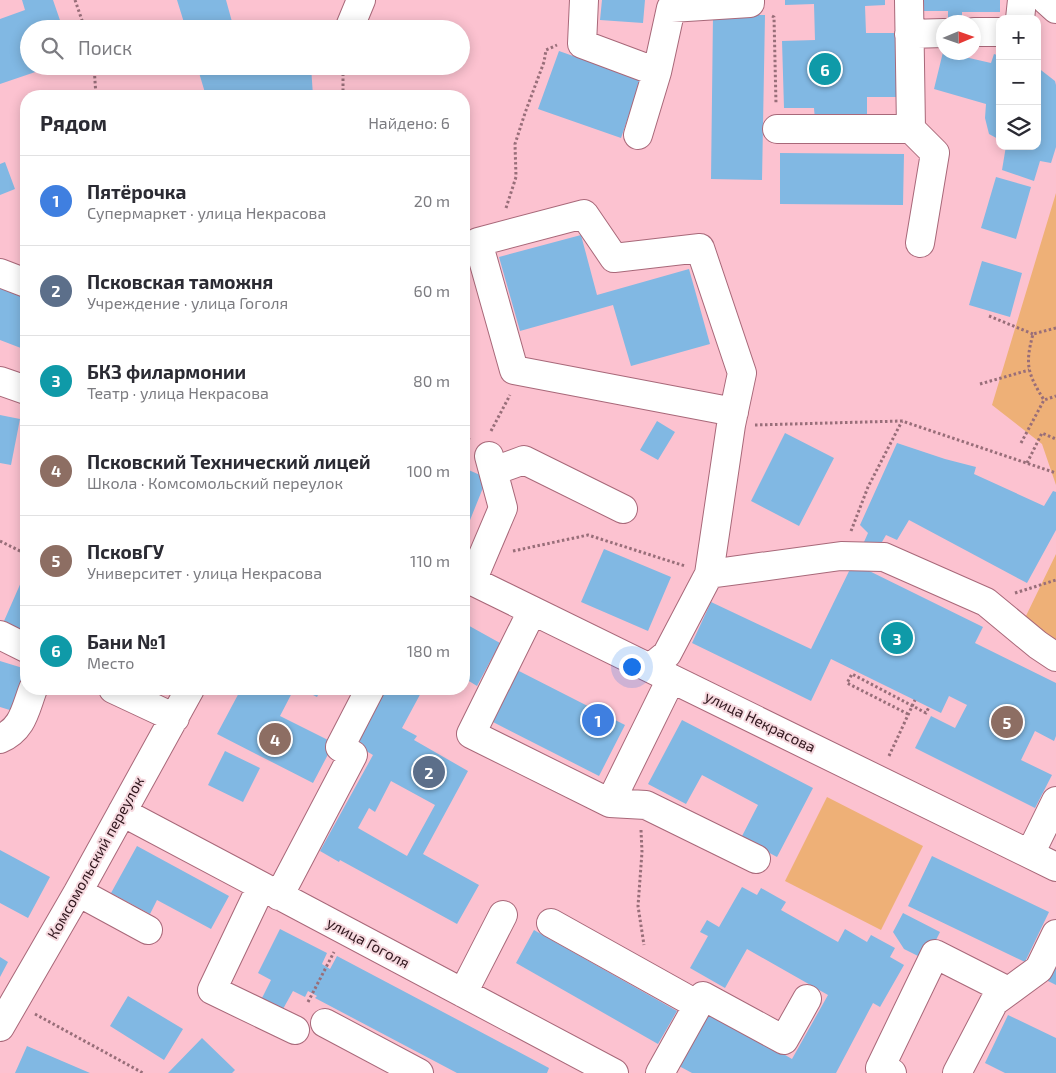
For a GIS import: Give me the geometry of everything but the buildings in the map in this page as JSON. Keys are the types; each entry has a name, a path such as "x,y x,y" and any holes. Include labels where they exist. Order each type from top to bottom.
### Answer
{"street":[{"path":"353,20 361,0"},
{"path":"584,0 582,44 656,72"},
{"path":"909,0 911,128 936,154 920,243"},
{"path":"1020,15 1022,0"},
{"path":"1046,0 1056,9"},
{"path":"638,135 656,72 671,8 750,2"},
{"path":"981,32 996,32"},
{"path":"909,34 936,33"},
{"path":"777,129 911,128"},
{"path":"610,803 661,674 667,654 710,574 732,418 742,373 700,248 614,258 584,214 478,242 514,370 732,418"},
{"path":"0,273 20,281"},
{"path":"0,381 20,388"},
{"path":"470,576 484,557 504,508 491,464 524,460 623,509"},
{"path":"710,574 841,556 884,556 986,602 1038,645 1056,657"},
{"name":"улица Некрасова","path":"470,580 1056,867"},
{"path":"532,611 471,734 610,803 646,805 756,859"},
{"path":"0,635 20,645"},
{"path":"0,739 21,724 31,695"},
{"path":"126,695 174,718"},
{"name":"Комсомольский переулок","path":"0,1027 78,892 187,695"},
{"path":"295,1030 212,990 353,755 340,747 367,695"},
{"path":"1030,854 1056,801"},
{"name":"улица Гоголя","path":"122,812 463,993 586,1067 614,1073"},
{"path":"78,892 148,930"},
{"path":"463,993 503,915"},
{"path":"551,923 698,1006"},
{"path":"956,1073 994,1002 1039,970 1056,934"},
{"path":"892,1073 880,1068 935,954 1008,991"},
{"path":"660,1073 703,996 784,1040 807,999"},
{"path":"325,1023 419,1073"}],"path":[{"path":"75,0 82,20"},
{"path":"750,2 774,17 777,129"},
{"path":"504,236 503,215 516,177 515,144 544,62 546,50 562,43 582,44"},
{"path":"95,75 96,90"},
{"path":"342,90 343,75"},
{"path":"989,316 1033,334 1056,328"},
{"path":"1033,334 1027,354 1029,370 1035,386 1044,400"},
{"path":"491,464 488,436 509,396 514,370"},
{"path":"980,384 1029,370"},
{"path":"1022,443 1044,400 1056,396"},
{"path":"732,418 902,421 1056,473"},
{"path":"841,556 868,487 902,421"},
{"path":"1027,463 1042,433 1056,439"},
{"path":"484,557 588,535 710,574"},
{"path":"0,541 20,551"},
{"path":"986,602 1056,580"},
{"path":"908,714 847,683 852,674 926,712 929,707"},
{"path":"886,761 915,700"},
{"path":"639,804 642,852 638,906 645,949"},
{"path":"313,994 337,944"},
{"path":"28,1010 143,1073"}],"shaded area":[{"path":"1056,193 1056,485 1042,444 992,405"},
{"path":"1056,554 1056,643 1024,620"},
{"path":"827,797 923,846 881,930 785,881"}],"place":[{"name":"Бани №1","path":"825,69"},
{"name":"БКЗ филармонии","path":"897,638"},
{"name":"Пятёрочка","path":"598,720"},
{"name":"ПсковГУ","path":"1007,722"},
{"name":"Псковский Технический лицей","path":"275,739"},
{"name":"Псковская таможня","path":"429,772"}]}
